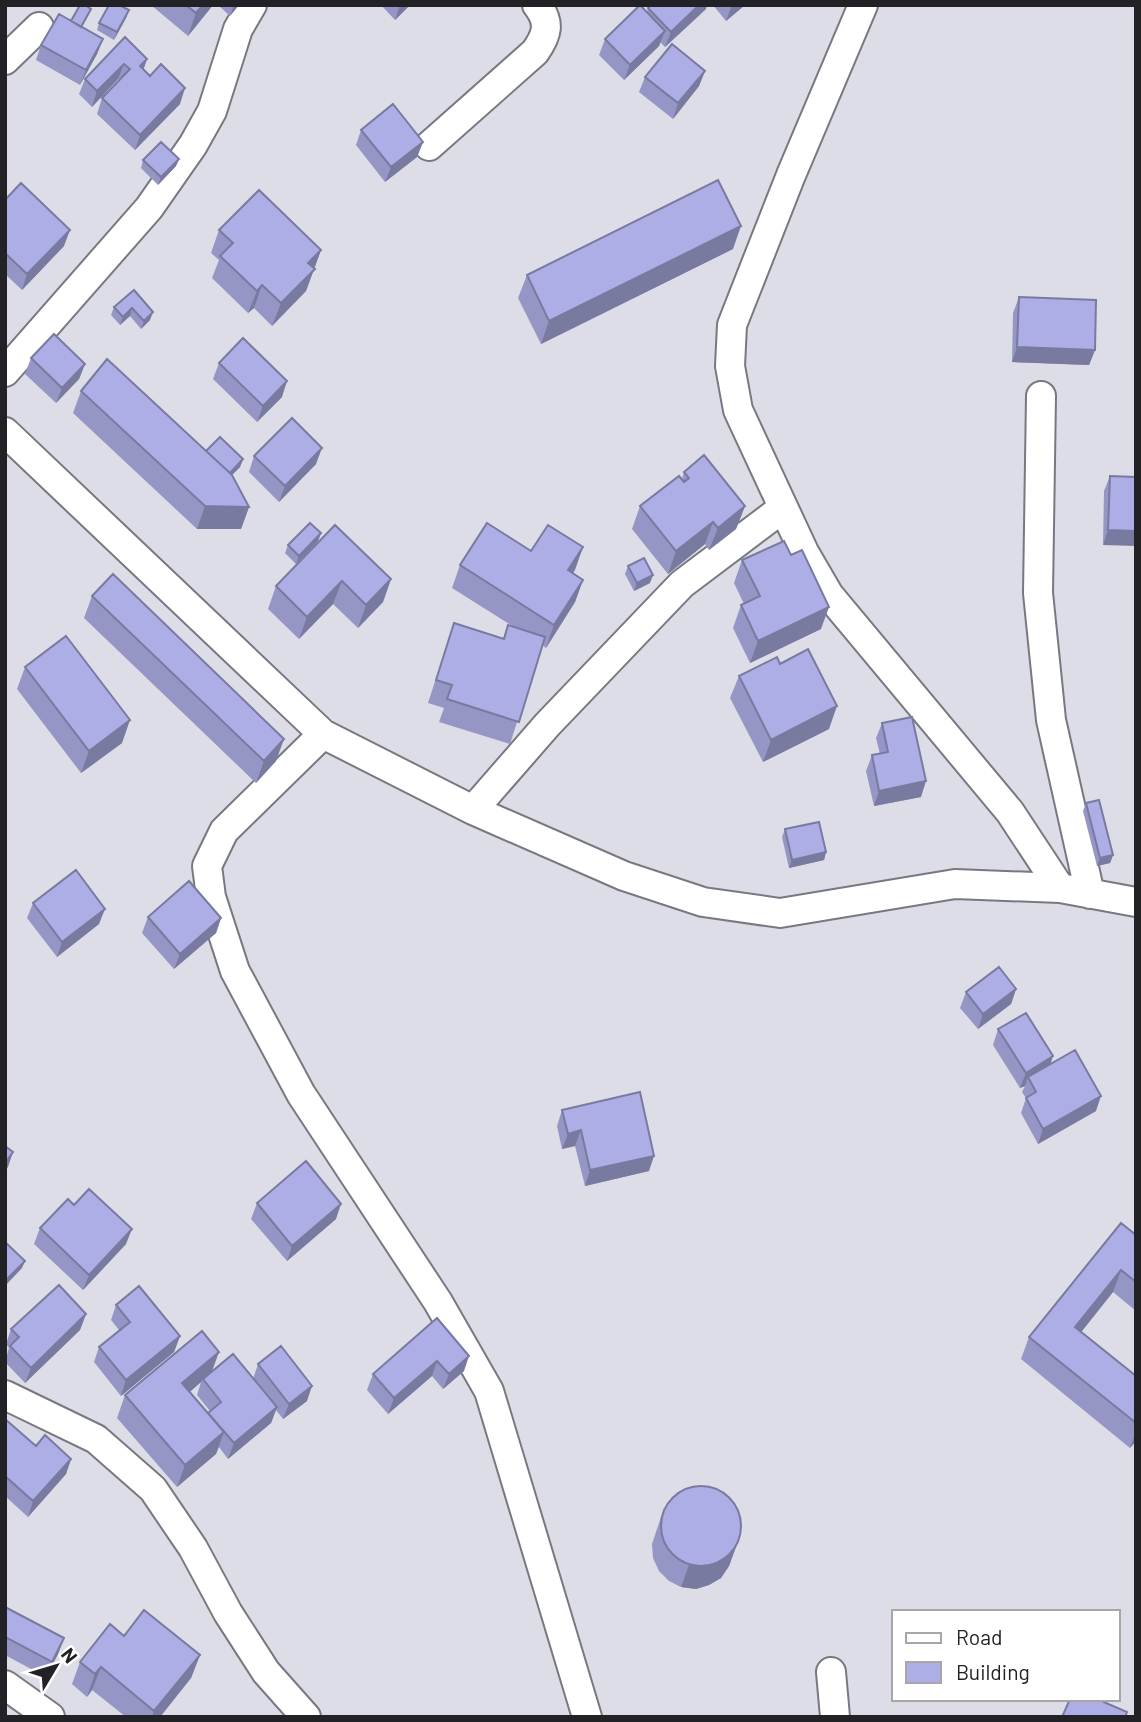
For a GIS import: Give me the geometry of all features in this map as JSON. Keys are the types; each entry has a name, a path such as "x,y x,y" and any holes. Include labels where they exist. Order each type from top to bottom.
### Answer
{"street":[{"path":"5,372 149,208 193,145 212,111 238,29 252,5"},
{"path":"429,146 535,52 545,37 544,15 537,5"},
{"path":"863,5 790,175 732,325 730,366 738,410 783,508 829,595 1010,812 1060,888"},
{"path":"5,60 39,27"},
{"path":"1041,396 1038,593 1051,720 1090,894"},
{"path":"5,432 323,734 473,810 624,876 704,902 780,913 955,884 1060,888 1136,902"},
{"path":"473,810 556,716 682,584 783,508"},
{"path":"323,734 224,831 207,866 211,897 234,971 301,1094 438,1302 489,1391 587,1717"},
{"path":"5,1395 96,1439 153,1489 193,1548 228,1613 266,1672 306,1717"},
{"path":"831,1671 835,1717"},
{"path":"5,1685 50,1717"}],"building":[{"path":"80,5 91,9 81,27 71,21"},
{"path":"109,5 119,5 129,10 117,32 99,23"},
{"path":"186,5 203,5 196,13"},
{"path":"640,5 665,31 630,65 605,39"},
{"path":"651,5 699,5 671,32 648,8"},
{"path":"59,14 103,39 86,70 41,45"},
{"path":"125,37 147,59 140,66 150,76 161,64 185,88 140,135 102,98 130,69 124,64 97,91 85,79"},
{"path":"672,44 705,71 678,103 645,77"},
{"path":"393,104 423,142 391,167 361,130"},
{"path":"161,142 179,159 161,177 143,160"},
{"path":"718,180 741,226 549,321 527,275"},
{"path":"21,183 70,230 27,274 5,253 5,200"},
{"path":"259,190 321,250 308,263 315,269 281,303 262,285 257,291 220,256 233,243 219,230"},
{"path":"134,290 153,312 144,321 132,308 123,317 114,307"},
{"path":"1019,297 1096,300 1095,350 1017,347"},
{"path":"54,334 85,364 62,388 31,358"},
{"path":"243,338 287,381 263,406 219,363"},
{"path":"107,359 232,475 249,507 205,506 81,391"},
{"path":"292,418 322,448 285,486 254,456"},
{"path":"220,437 243,459 230,473 206,451"},
{"path":"704,455 745,506 718,528 713,522 676,551 640,506 679,476 684,482 689,478 684,472"},
{"path":"1110,476 1136,477 1136,531 1108,530"},
{"path":"310,523 321,533 299,556 288,545"},
{"path":"487,523 531,551 548,525 583,547 568,570 583,580 554,625 460,565"},
{"path":"335,525 391,579 366,605 342,581 307,617 276,586"},
{"path":"784,541 791,555 802,550 829,607 758,641 741,605 760,596 742,560"},
{"path":"644,558 653,575 637,583 628,566"},
{"path":"113,574 284,739 264,761 92,596"},
{"path":"454,623 504,639 508,625 545,637 519,722 447,699 452,685 436,680"},
{"path":"66,636 130,720 89,751 25,667"},
{"path":"808,649 837,706 771,740 739,676 777,657 780,664"},
{"path":"912,717 926,781 879,791 872,755 888,752 882,723"},
{"path":"1099,800 1113,855 1100,858 1086,803"},
{"path":"819,822 826,852 792,860 785,829"},
{"path":"76,870 105,909 62,942 33,903"},
{"path":"189,881 221,918 180,954 148,917"},
{"path":"999,967 1016,989 983,1014 966,992"},
{"path":"1026,1013 1053,1056 1026,1073 998,1029"},
{"path":"1075,1050 1101,1096 1043,1129 1026,1098 1036,1092 1028,1077"},
{"path":"640,1092 654,1156 590,1170 581,1130 568,1134 562,1110"},
{"path":"5,1146 13,1152 5,1163"},
{"path":"306,1161 341,1204 292,1246 257,1203"},
{"path":"89,1189 132,1229 89,1275 40,1228 68,1199 74,1205"},
{"path":"1121,1223 1136,1235 1136,1282 1121,1270 1075,1327 1136,1376 1136,1423 1029,1337"},
{"path":"5,1242 25,1261 5,1281"},
{"path":"59,1285 86,1314 31,1368 10,1346 19,1337 11,1329"},
{"path":"139,1286 180,1336 126,1380 99,1347 130,1322 116,1305"},
{"path":"437,1318 469,1356 449,1374 437,1361 394,1398 373,1374"},
{"path":"202,1331 219,1352 182,1383 224,1432 185,1465 125,1395"},
{"path":"281,1346 312,1386 289,1404 258,1364"},
{"path":"233,1354 277,1407 234,1443 208,1413 221,1402 203,1379"},
{"path":"5,1419 36,1446 45,1435 71,1459 33,1501 5,1476"},
{"path":"701,1486 716,1489 729,1498 738,1511 741,1526 738,1541 729,1554 716,1563 701,1566 686,1563 673,1554 664,1541 661,1526 664,1511 673,1498 686,1489"},
{"path":"5,1607 64,1638 52,1662 5,1637"},
{"path":"144,1610 200,1655 154,1711 101,1667 95,1674 80,1662 110,1624 124,1636"},
{"path":"1069,1701 1102,1701 1127,1712 1125,1717 1062,1717"}]}
